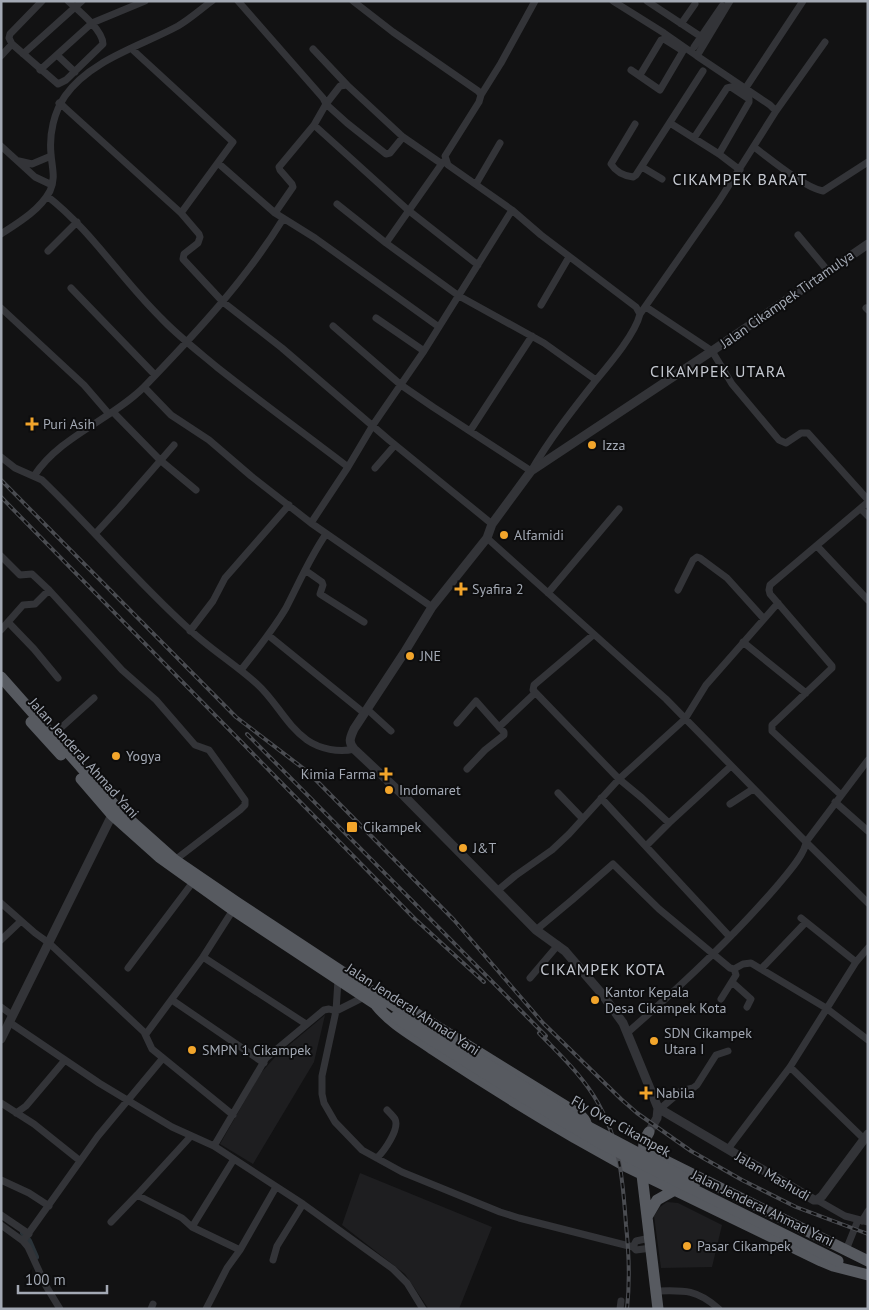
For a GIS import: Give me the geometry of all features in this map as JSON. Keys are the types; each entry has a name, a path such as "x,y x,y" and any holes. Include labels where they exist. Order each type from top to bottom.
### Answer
{"highway":[{"name":"Jalan Jenderal Ahmad Yani","path":"1,677 53,735 116,813 175,860 408,1015"},
{"name":"Jalan Jenderal Ahmad Yani","path":"1,688 159,857 233,910 395,1017 520,1096 598,1142 868,1274"},
{"path":"363,984 393,999 580,1115 586,1120 587,1125 584,1132 575,1138"},
{"path":"376,1004 386,1018 487,1084 620,1164 821,1261 833,1266 868,1274"},
{"name":"Fly Over Cikampek","path":"408,1015 589,1127 829,1248 868,1263"},
{"path":"649,1132 644,1141 642,1175 658,1309"},
{"path":"649,1132 649,1143 652,1151 666,1161 846,1250 868,1263"},
{"path":"643,1153 666,1161"},
{"path":"647,1217 657,1200 680,1186 683,1180 680,1169"}],"street":[{"path":"42,1 10,34 9,38 12,44 58,84 75,72 102,44 101,37 92,23 68,1"},
{"path":"23,54 82,1"},
{"path":"40,70 92,23 145,1"},
{"path":"2,232 37,207 47,196 52,185 54,173 50,135 71,88 84,75 103,63 180,25 212,1"},
{"path":"62,105 77,86 90,74 188,22 219,1"},
{"path":"238,1 323,98 326,104 346,123 386,154 390,153 403,136"},
{"path":"354,1 411,45 475,87 481,95"},
{"path":"386,243 443,162 535,1"},
{"path":"613,1 664,33 776,111"},
{"path":"647,1 703,38"},
{"path":"703,38 725,1"},
{"path":"631,70 660,90 703,38 730,1"},
{"path":"745,89 803,1"},
{"path":"681,24 694,2"},
{"path":"640,75 661,40 664,39 691,52"},
{"path":"333,326 402,385 531,471 548,441 631,333 640,314 740,170 776,111 825,42"},
{"path":"1,56 12,44"},
{"path":"313,49 347,85 403,136 512,210 569,257 636,307 640,314"},
{"path":"134,51 234,142 181,213"},
{"path":"57,55 75,72"},
{"path":"635,124 611,164 613,168 626,176 633,177 642,167 703,71"},
{"path":"275,212 293,187 279,167 314,125 326,104 340,86 347,85"},
{"path":"694,138 727,88 731,87 749,99 750,102 719,154"},
{"path":"62,105 181,213 200,237 198,243 184,254 184,262 223,302 282,348 395,445 492,524"},
{"path":"670,123 719,154 740,170"},
{"path":"314,125 408,210 478,265"},
{"path":"476,184 500,143"},
{"path":"2,146 35,177 52,185"},
{"path":"754,146 815,189 823,191 868,162"},
{"path":"16,159 32,164 51,156"},
{"path":"218,163 283,219 315,238 439,327"},
{"path":"642,167 662,179"},
{"path":"47,196 77,222 161,319 240,385 348,467"},
{"path":"337,204 386,243 459,296 532,336 596,380"},
{"path":"311,523 373,425 424,351 512,210"},
{"path":"34,476 43,464 62,448 131,399 144,387 223,302 263,252 283,219"},
{"path":"48,251 77,222"},
{"path":"798,235 828,271"},
{"name":"Jalan Cikampek Tirtamulya","path":"354,749 350,744 350,740 354,729 365,711 432,607 487,538 492,524 531,471 712,351 868,244"},
{"path":"541,305 569,257"},
{"path":"72,288 155,375"},
{"path":"646,307 712,351 732,384 779,440 786,443 801,433 808,433 868,501 770,585 769,591 832,666 831,671 772,725 772,731 841,795"},
{"path":"1,308 84,385 160,460 196,490"},
{"path":"376,318 424,351"},
{"path":"470,431 532,336"},
{"path":"144,387 171,415 209,440 311,523 432,607"},
{"path":"94,534 174,444"},
{"path":"375,468 395,445"},
{"path":"1,457 15,468 42,480 190,631 241,670 272,700 286,721 309,742 336,751 354,749 404,796 536,930 558,945 579,967 623,1023 660,1108"},
{"path":"190,631 212,601 225,578 289,506"},
{"path":"861,508 868,516"},
{"path":"548,593 619,509"},
{"path":"241,670 285,609 310,558 326,534"},
{"path":"487,538 666,699 753,789 868,903"},
{"path":"817,546 868,600"},
{"path":"1,556 20,575 32,574 49,590 122,670 156,700 195,745 209,750 245,800 245,805 240,810 175,860"},
{"path":"678,590 693,560 697,557 700,558 727,578 764,619"},
{"path":"305,570 322,582 320,594 364,622"},
{"path":"1,630 23,605 34,604 49,590"},
{"path":"497,891 552,850 619,779 684,719 706,685 778,604"},
{"path":"8,622 58,678"},
{"path":"268,635 391,731"},
{"path":"593,635 534,685 533,690 619,779 669,823"},
{"path":"743,642 806,693"},
{"path":"499,726 535,693"},
{"path":"53,735 94,698"},
{"path":"457,723 476,701 504,732 504,735 467,768"},
{"path":"627,1033 713,955 786,875 803,851 806,842 868,760"},
{"path":"646,846 731,766"},
{"path":"730,804 753,789"},
{"path":"558,792 582,818"},
{"path":"600,798 730,937"},
{"path":"835,802 868,830"},
{"path":"1,1039 116,813"},
{"path":"536,930 613,864 659,909 713,955 734,969 736,975 721,1000"},
{"path":"128,968 192,882"},
{"path":"1,903 50,943 146,1034 152,1049 233,1115"},
{"path":"146,1034 204,958 233,910"},
{"path":"761,970 804,920 856,962"},
{"path":"1,940 21,921"},
{"path":"530,978 558,945"},
{"path":"728,1149 790,1066 856,962 868,948"},
{"path":"204,958 306,1024"},
{"path":"734,969 747,963 761,970 826,1008 868,1040"},
{"path":"338,980 336,1011 322,1076 322,1094 324,1103 332,1118 362,1150 402,1172 500,1212 633,1247 636,1250 651,1243"},
{"path":"732,982 751,999 747,1007"},
{"path":"214,1146 271,1054 324,1010 336,1011 364,997"},
{"path":"172,1000 264,1063"},
{"path":"1,1007 11,1019 65,1060 172,1127 214,1146 302,1204 393,1268 407,1283 423,1309"},
{"path":"649,1132 660,1108 681,1091 697,1085 716,1055 728,1051"},
{"path":"26,1238 79,1160 163,1058"},
{"path":"16,1113 26,1106 65,1060"},
{"path":"790,1066 866,1137"},
{"path":"1,1103 40,1128 79,1160"},
{"name":"Jalan Mashudi","path":"660,1108 812,1199 817,1200 866,1137"},
{"path":"377,1158 387,1146 396,1123 387,1110"},
{"path":"111,1222 192,1136"},
{"path":"192,1227 234,1159"},
{"path":"1,1180 29,1193 49,1206"},
{"path":"206,1309 227,1268 240,1250 276,1187"},
{"path":"136,1195 182,1218 192,1227 240,1250"},
{"path":"817,1200 835,1212 863,1221"},
{"path":"273,1260 277,1246 302,1204"},
{"path":"846,1250 868,1212"},
{"path":"1,1215 26,1238 60,1309"},
{"path":"1,1225 26,1238"},
{"path":"656,1292 685,1290 693,1292 710,1301 719,1309"}],"shaded area":[{"path":"325,1015 314,1062 253,1164 220,1144 260,1074 276,1056"},
{"path":"360,1173 492,1227 459,1309 428,1308 405,1274 342,1225"},
{"name":"Pasar Cikampek","path":"667,1202 678,1203 722,1225 712,1267 661,1268 654,1216 660,1207"}],"waterway":[{"path":"23,1233 36,1257"}],"railway":[{"path":"1,480 236,717 308,772 454,920 543,1023 637,1113 691,1151 742,1180 796,1207 868,1234"},
{"path":"1,497 415,919 484,982"},
{"path":"247,734 546,1036"},
{"path":"539,1033 571,1066 592,1093 605,1117 616,1147 628,1246 629,1288 627,1309"}],"place":[{"name":"Puri Asih","path":"32,424"},
{"name":"Izza","path":"592,445"},
{"name":"Alfamidi","path":"504,535"},
{"name":"Syafira 2","path":"461,589"},
{"name":"JNE","path":"410,656"},
{"name":"Yogya","path":"116,756"},
{"name":"Kimia Farma","path":"386,774"},
{"name":"Indomaret","path":"389,790"},
{"name":"Cikampek","path":"352,827"},
{"name":"J&T","path":"463,848"},
{"name":"Kantor Kepala Desa Cikampek Kota","path":"595,1000"},
{"name":"SDN Cikampek Utara I","path":"654,1041"},
{"name":"SMPN 1 Cikampek","path":"192,1050"},
{"name":"Nabila","path":"646,1093"},
{"name":"Pasar Cikampek","path":"687,1246"}],"district":[{"name":"CIKAMPEK BARAT","path":"740,179"},
{"name":"CIKAMPEK UTARA","path":"718,371"},
{"name":"CIKAMPEK KOTA","path":"603,969"}]}
